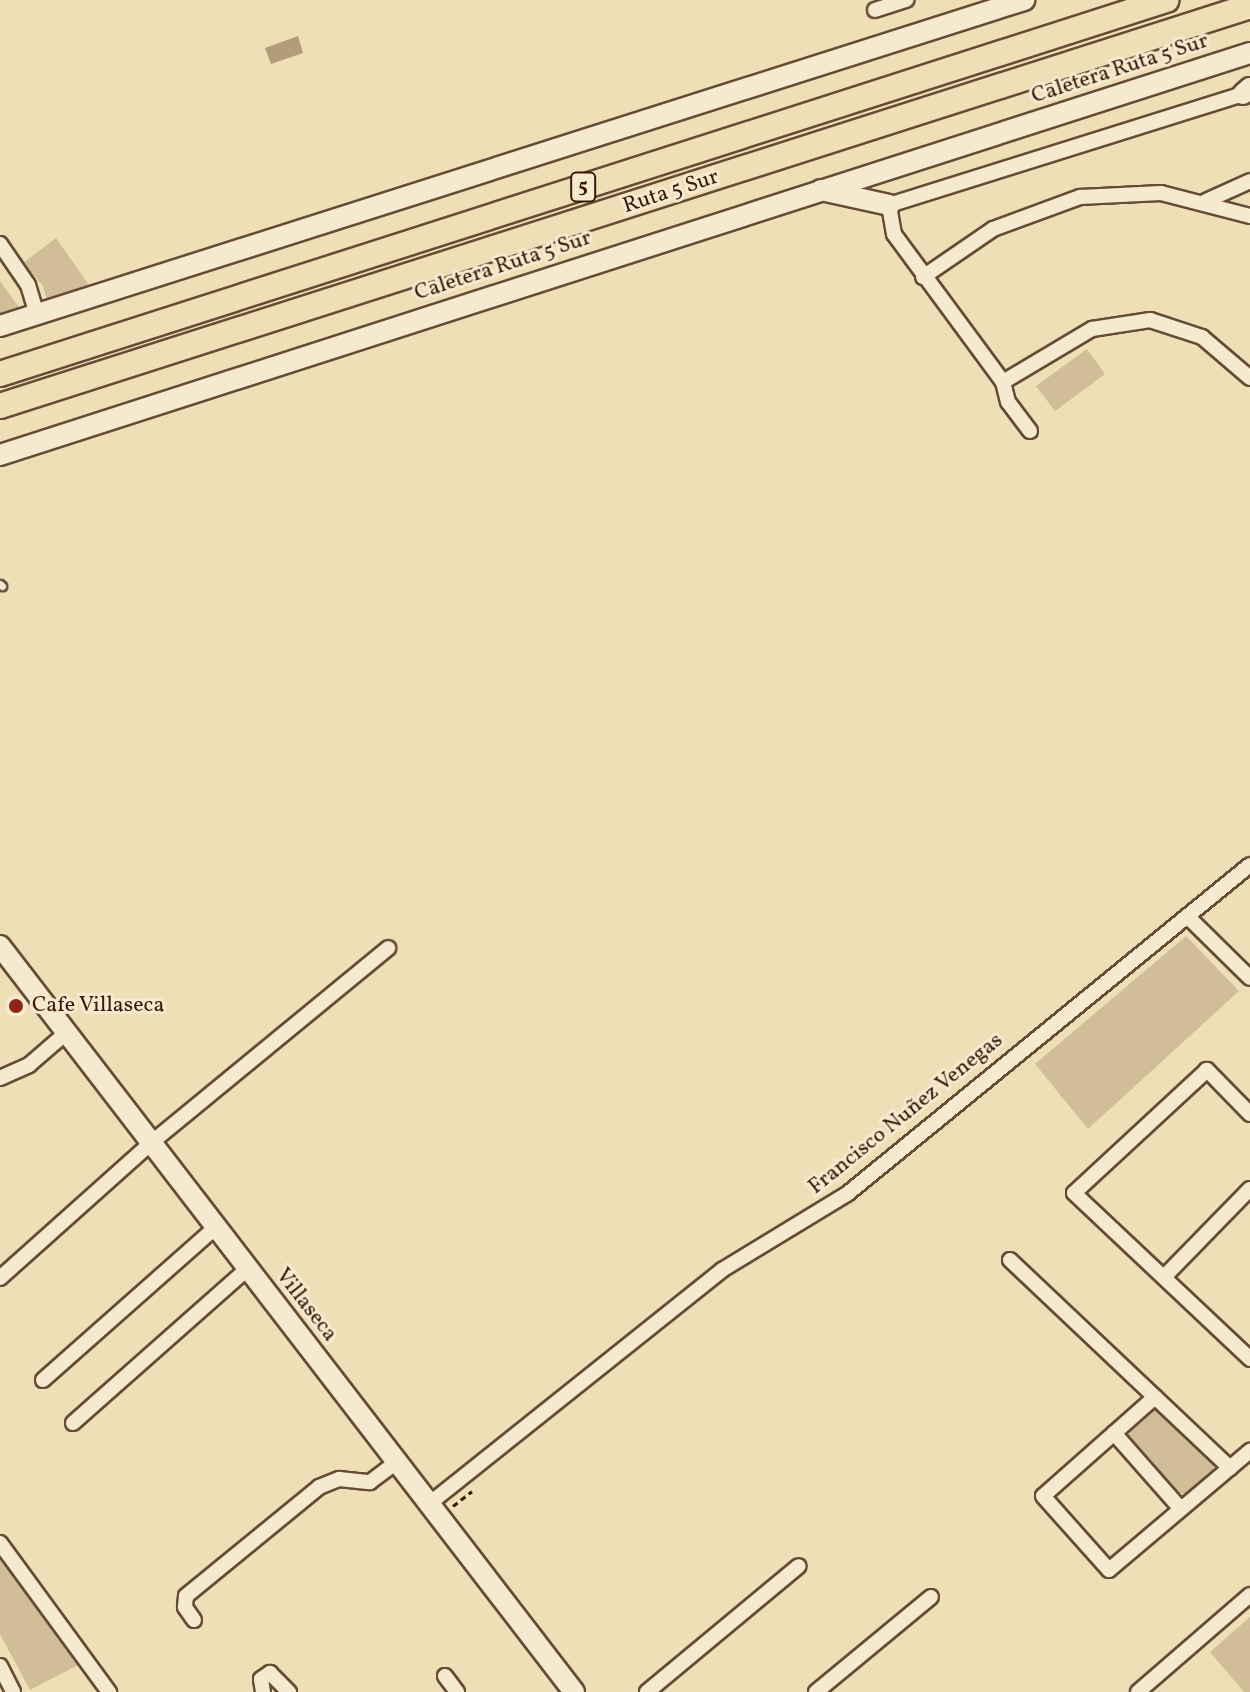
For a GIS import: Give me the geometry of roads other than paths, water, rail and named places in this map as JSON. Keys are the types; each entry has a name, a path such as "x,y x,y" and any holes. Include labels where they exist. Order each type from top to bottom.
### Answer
{"highway":[{"name":"Ruta 5 Sur","path":"0,374 1166,0"},
{"name":"Ruta 5 Sur","path":"0,406 1250,6"}],"main road":[{"path":"0,326 1024,0"},
{"name":"Caletera Ruta 5 Sur","path":"0,455 817,189 1250,53"},
{"path":"817,189 889,205"},
{"name":"Villaseca","path":"0,946 574,1692"}],"street":[{"path":"875,10 906,0"},
{"path":"1030,431 1008,402 1003,382 894,234 889,205 1248,91"},
{"path":"1206,201 1250,181"},
{"path":"923,277 993,229 1080,197 1161,193 1206,201 1250,216"},
{"path":"0,246 28,285 37,314"},
{"path":"1003,382 1083,332 1109,323 1150,320 1202,337 1250,378"},
{"name":"Francisco Nuñez Venegas","path":"429,1504 722,1270 847,1194 1250,865"},
{"path":"1187,916 1250,978"},
{"path":"0,1278 151,1143 388,948"},
{"path":"0,1078 29,1065 66,1033"},
{"path":"1250,1114 1207,1070 1074,1193 1250,1359"},
{"path":"1164,1277 1250,1189"},
{"path":"43,1380 216,1227"},
{"path":"1010,1260 1230,1468"},
{"path":"73,1423 248,1268"},
{"path":"1155,1397 1043,1496 1109,1570 1250,1451"},
{"path":"1114,1433 1181,1509"},
{"path":"194,1620 185,1607 186,1596 319,1487 339,1479 370,1482 397,1462"},
{"path":"0,1543 109,1692"},
{"path":"647,1692 799,1566"},
{"path":"1138,1692 1250,1595"},
{"path":"816,1692 931,1597"},
{"path":"0,1666 13,1692"},
{"path":"263,1692 261,1679 270,1673 289,1692"},
{"path":"445,1676 457,1692"}],"place":[{"name":"Cafe Villaseca","path":"16,1006"}]}
